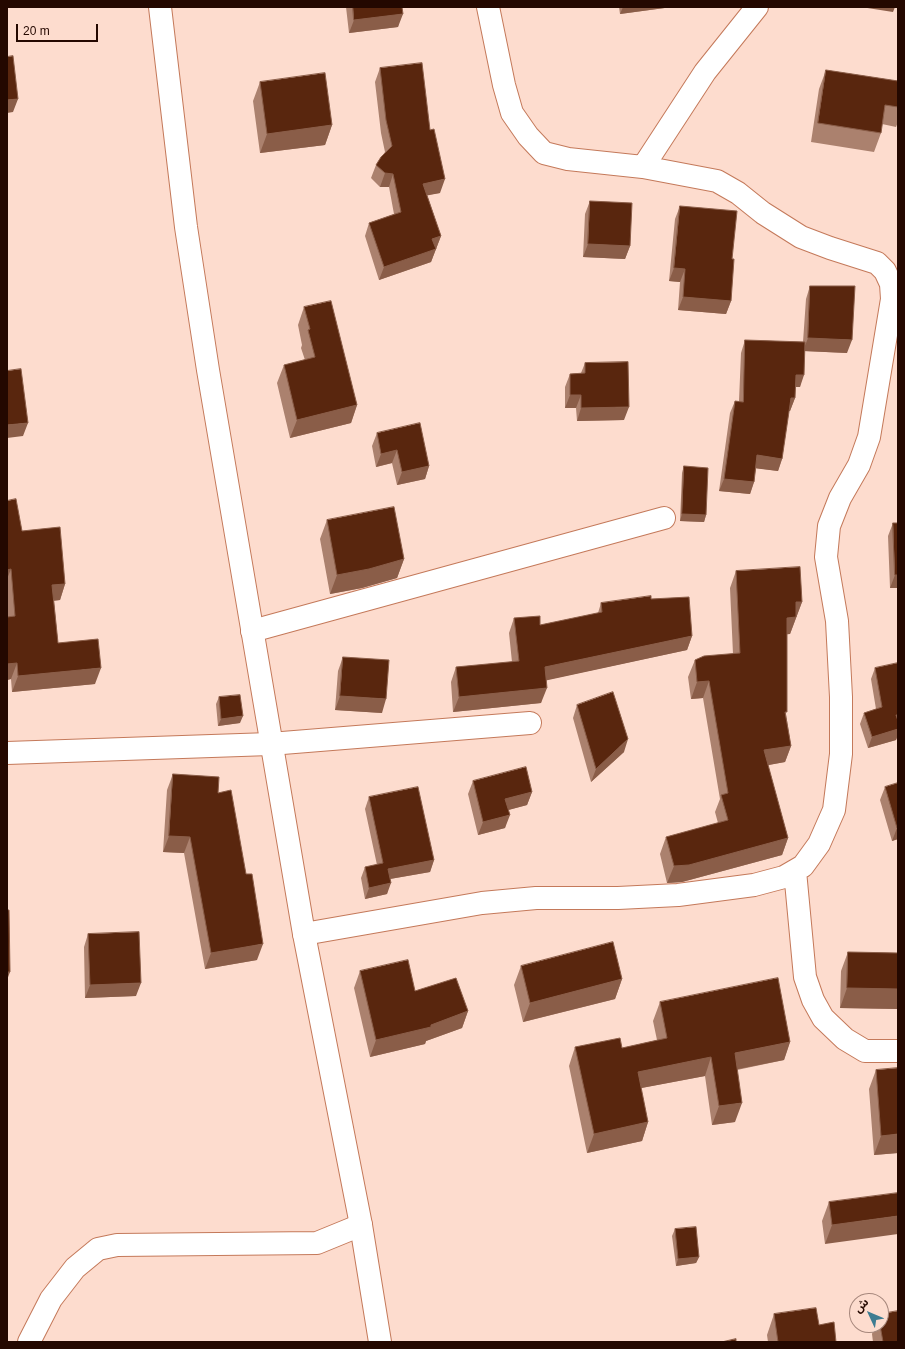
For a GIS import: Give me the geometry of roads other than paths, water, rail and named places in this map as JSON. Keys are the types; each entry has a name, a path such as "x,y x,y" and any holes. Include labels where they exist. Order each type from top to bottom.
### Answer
{"street":[{"path":"160,7 187,234 208,370 270,744 304,934 361,1225 380,1342"},
{"path":"304,934 482,903 536,898 618,898 678,895 754,886 784,877 802,866 819,844 834,810 841,754 841,697 837,621 826,557 829,526 840,498 859,465 869,437 892,299 891,284 886,271 877,263 801,237 738,193 717,181 643,167 568,159 544,153 528,136 512,113 504,85 488,7"},
{"path":"643,167 705,72 758,7"},
{"path":"252,632 664,518"},
{"path":"7,753 270,744 530,723"},
{"path":"795,870 805,977 816,1006 823,1018 845,1039 865,1051 898,1052"},
{"path":"29,1342 51,1299 75,1268 98,1249 117,1245 317,1243 361,1225"}]}
